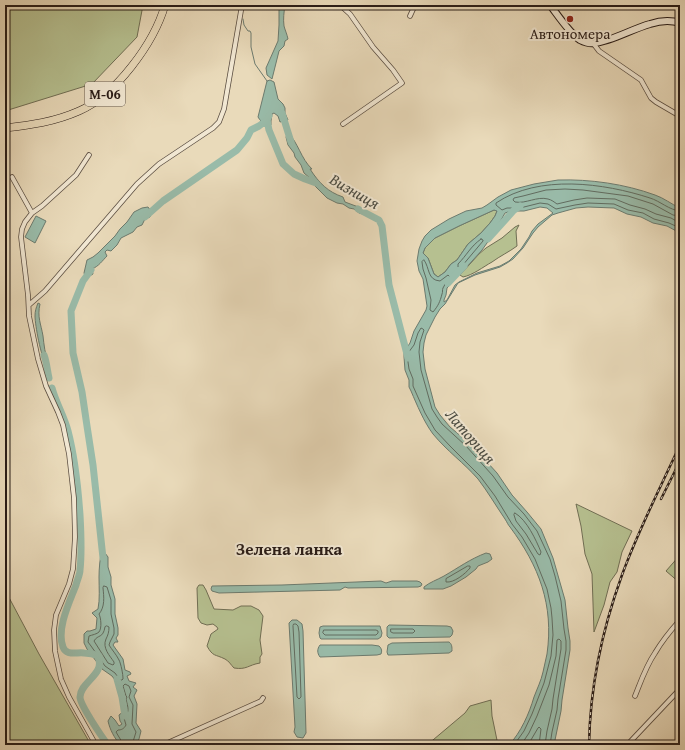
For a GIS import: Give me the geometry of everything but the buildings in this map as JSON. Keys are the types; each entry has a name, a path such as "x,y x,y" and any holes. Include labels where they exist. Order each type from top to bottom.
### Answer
{"highway":[{"name":"М-06","path":"5,128 52,121 79,111 103,96 123,76 143,51 156,30 165,5"}],"main road":[{"path":"550,5 570,31 585,42 593,43 605,40 650,23 664,21 680,23"}],"street":[{"path":"29,305 45,291 137,184 167,158 213,128 219,122 224,108 242,5"},
{"path":"340,5 350,14 373,47 402,83 344,124"},
{"path":"410,16 415,5"},
{"path":"593,43 598,51 641,80 651,98 680,116"},
{"path":"90,155 76,175 42,206 32,213 25,222 21,237 29,316 41,371 63,425 74,498 75,537 73,569 69,584 56,616 54,630 55,649 62,679 69,697 96,745"},
{"path":"12,177 32,213"},
{"path":"635,696 644,673 655,652 680,620"},
{"path":"629,743 680,689"},
{"path":"163,745 261,701 263,698"}],"shaded area":[{"path":"5,5 143,5 137,37 92,84 5,111"},
{"path":"494,210 497,211 490,223 468,244 457,260 438,277 434,274 428,258 423,253 425,248 435,238"},
{"path":"519,225 516,231 517,246 474,273 463,277 460,275 486,248"},
{"path":"576,504 632,531 622,552 617,572 610,582 604,605 594,632 592,574 585,554"},
{"path":"680,555 680,583 666,571"},
{"path":"199,585 203,585 214,609 233,610 241,606 251,606 259,610 263,616 260,640 262,654 260,657 260,663 245,668 234,668 229,662 211,652 207,646 211,634 218,629 213,624 207,625 201,623 198,618 197,588"},
{"path":"5,590 39,654 91,745 5,745"},
{"path":"491,700 492,716 498,745 427,745 465,713 470,706"}],"water":[{"path":"279,5 285,5 284,26 288,39 279,51 272,79 267,75 266,68 278,41"},
{"path":"270,80 274,82 278,99 285,108 285,113 288,120 280,122 278,116 274,113 272,114 271,125 266,128 258,117 267,81"},
{"path":"288,133 320,183 328,190 343,197 345,202 361,208 367,216 327,198 312,183 311,179 304,173 301,165 288,145 286,137"},
{"path":"558,180 582,180 620,185 644,191 680,208 680,233 667,226 653,223 641,217 627,214 614,208 576,208 552,215 538,227 523,248 513,259 500,267 475,275 458,283 445,304 435,317 426,335 423,352 425,369 435,407 450,427 469,443 497,473 512,495 541,529 553,558 565,600 570,650 561,711 554,745 509,745 521,729 527,716 541,679 547,656 549,636 548,619 542,587 529,556 482,484 473,473 438,440 427,424 409,387 409,380 405,370 404,352 410,343 414,331 427,306 423,279 419,271 417,261 419,249 425,236 431,230 449,219 466,211 482,208 511,190","holes":["540,207 547,208 553,213 538,224 521,249 509,261 500,266 477,273 459,282 455,285 447,300 444,302 447,288 452,283 456,273 464,270 482,250 505,213 511,211 524,211","494,210 497,211 490,223 468,244 457,260 438,277 434,274 428,258 423,253 425,248 435,238"]},
{"path":"148,207 151,211 150,217 145,219 142,225 137,227 133,232 121,238 111,251 107,250 105,252 107,256 99,265 92,269 93,274 86,278 84,273 87,260 98,253 115,236 134,212"},
{"path":"36,216 46,221 35,243 25,237"},
{"path":"38,303 40,304 39,317 48,362 46,364 40,348 36,326 35,314"},
{"path":"102,549 108,557 111,585 115,599 115,614 118,628 118,635 116,638 118,642 115,642 113,645 123,659 125,670 131,674 127,676 129,681 136,683 133,687 137,690 134,696 137,704 136,723 141,731 139,739 135,745 120,745 112,733 108,721 111,716 119,726 122,724 119,715 124,711 118,684 112,676 102,669 84,643 84,634 87,631 96,629 97,618 92,613 98,609 99,605 99,570"},
{"path":"486,553 490,554 492,559 478,566 466,577 451,586 443,589 424,589 424,587 429,584"},
{"path":"381,581 386,583 392,581 417,581 422,584 418,587 345,587 340,590 219,593 212,591 211,589 212,586"},
{"path":"292,620 297,620 302,624 303,631 306,733 303,738 297,737 294,732 295,727 289,623"},
{"path":"389,625 447,626 451,627 453,631 450,637 389,638 387,636 387,627"},
{"path":"380,626 382,633 381,637 378,639 321,639 319,633 320,627"},
{"path":"449,642 452,647 452,651 449,653 388,655 387,652 388,645 392,643"},
{"path":"320,645 372,645 379,646 382,652 381,654 377,655 320,657 318,654 318,648"}],"waterway":[{"path":"243,19 244,25 251,33 251,47 255,64 267,81"},
{"name":"Визниця","path":"282,113 291,142"},
{"path":"145,217 163,201 237,150 247,138 251,130 267,120 269,116"},
{"path":"267,120 269,130 283,164 294,174 316,183"},
{"name":"Латориця","path":"488,239 514,210 520,206"},
{"name":"Визниця","path":"358,209 379,220 382,226 389,285 408,358"},
{"name":"Латориця","path":"448,283 464,266"},
{"path":"91,270 83,281 71,311 73,353 82,392 93,465 103,558"},
{"path":"44,355 49,378"},
{"path":"52,388 66,425 73,452 81,536 80,574 62,624 61,640 64,650 69,653 90,653 99,656"},
{"path":"98,657 100,663 99,668 84,687 80,697 87,714 108,745"},
{"path":"117,679 125,716"}],"railway":[{"path":"589,745 592,702 598,659 615,596 635,542 680,445"},
{"path":"661,499 680,461"}],"place":[{"name":"Автономера","path":"570,19"}],"district":[{"name":"Зелена ланка","path":"289,549"}]}
